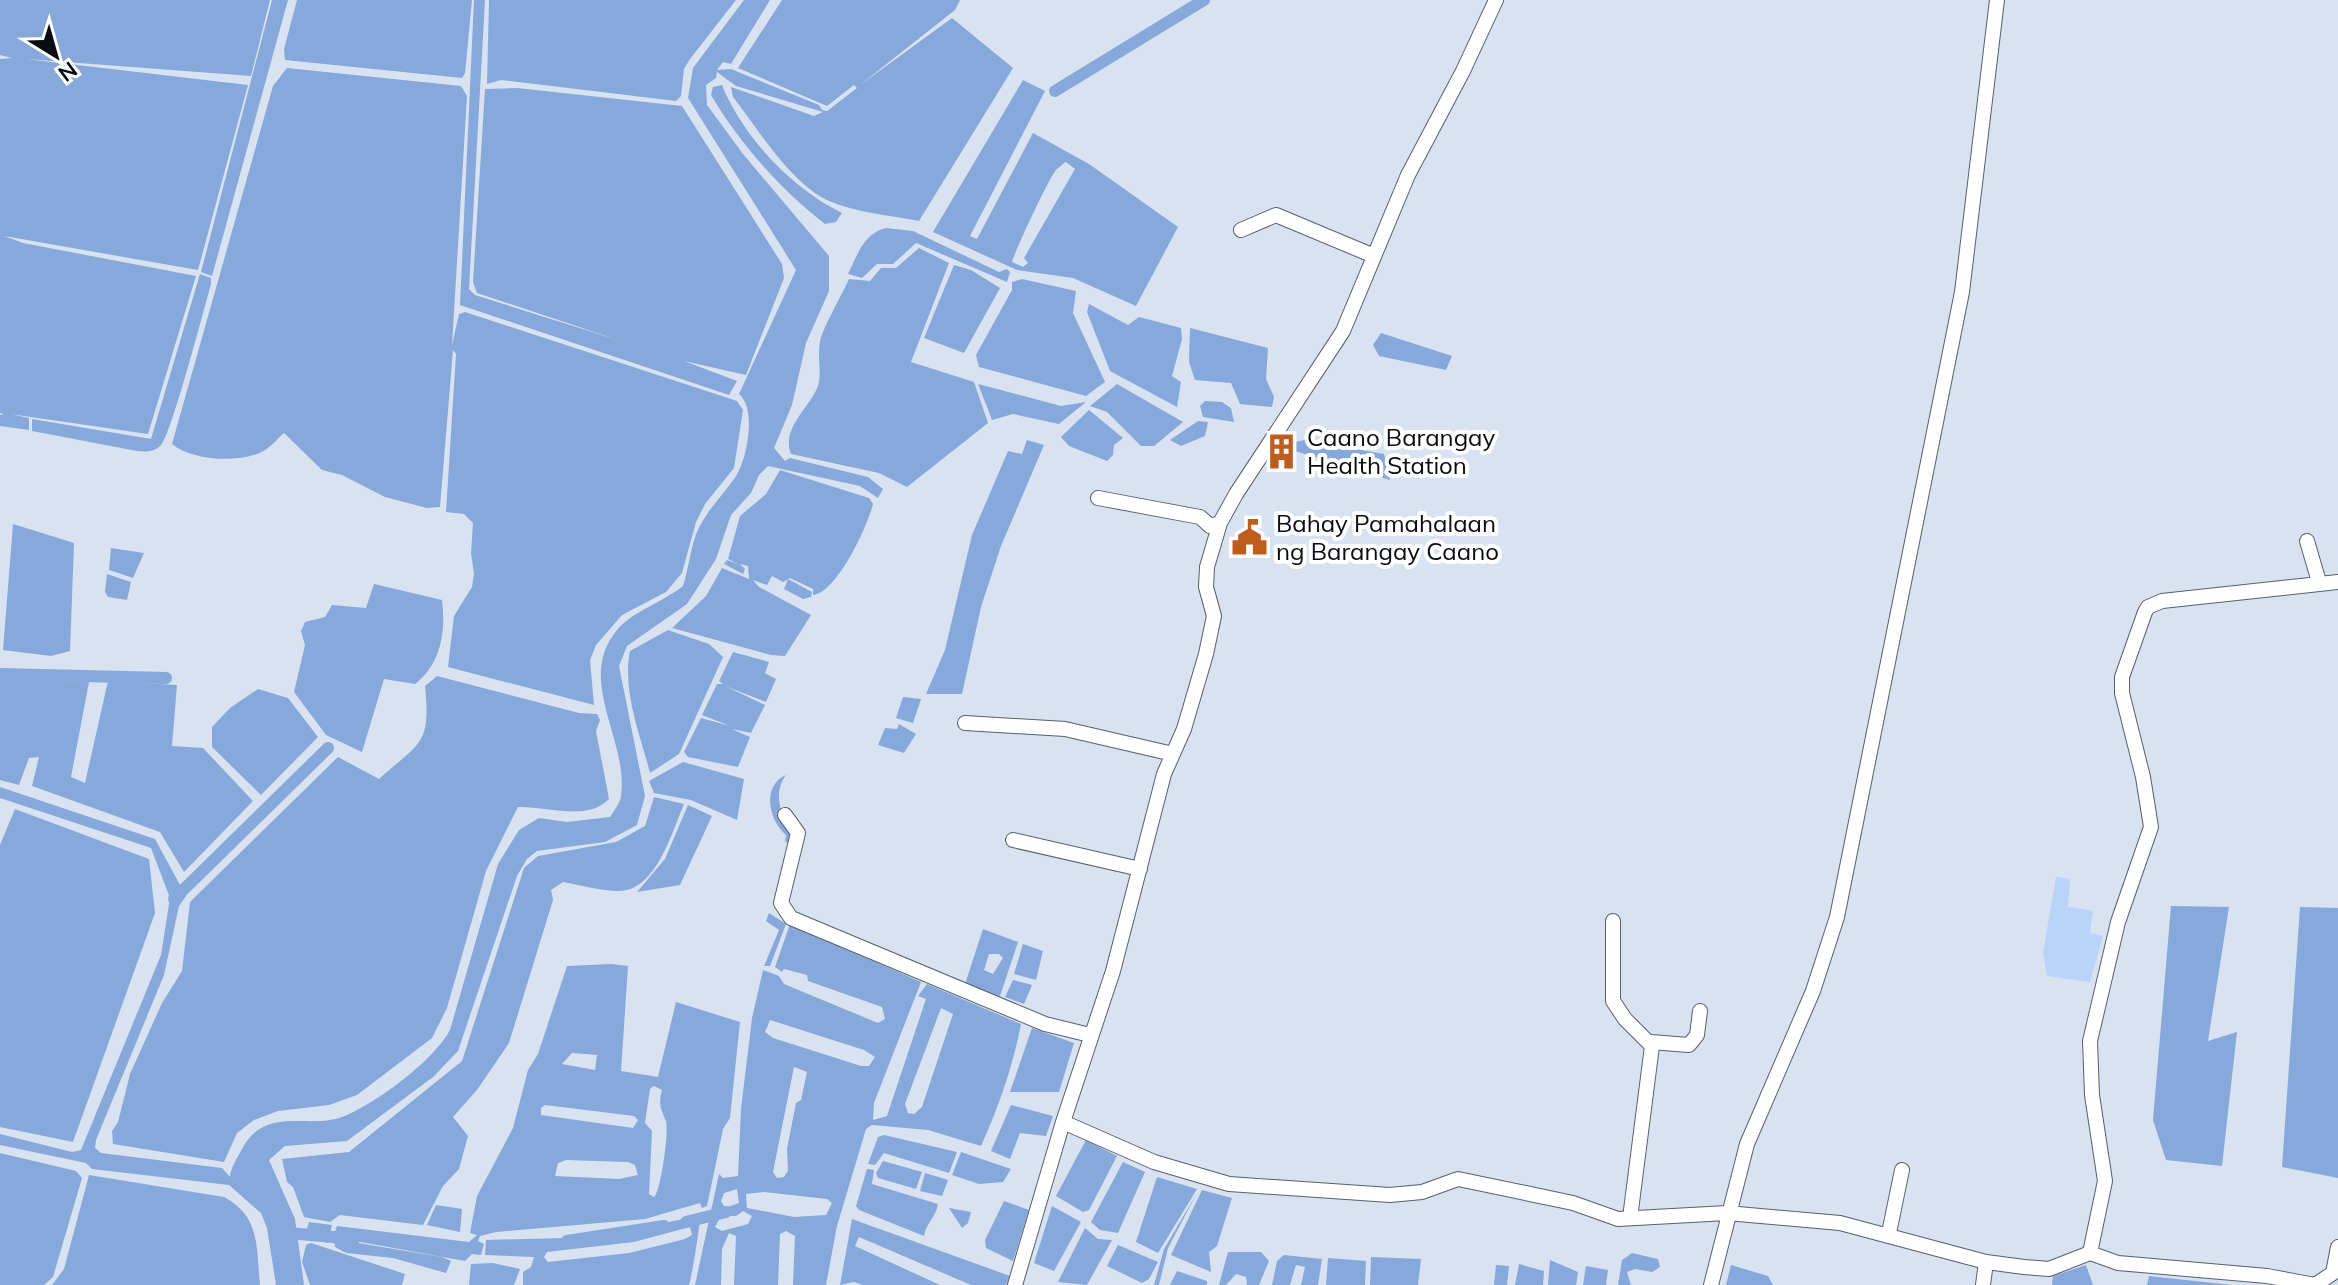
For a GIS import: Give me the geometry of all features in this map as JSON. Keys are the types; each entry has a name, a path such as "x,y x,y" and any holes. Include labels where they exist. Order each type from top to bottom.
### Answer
{"street":[{"path":"1015,1285 1090,1035 1113,971 1164,774 1184,729 1206,654 1214,616 1206,587 1207,567 1220,523 1343,331 1408,175 1463,71 1496,0"},
{"path":"1711,1285 1747,1144 1813,991 1837,917 1962,292 1997,0"},
{"path":"1241,230 1276,215 1374,256"},
{"path":"1098,498 1200,517 1210,526 1220,523"},
{"path":"2307,541 2319,582"},
{"path":"2090,1253 2105,1181 2092,1095 2090,1041 2118,922 2151,827 2143,777 2122,693 2122,677 2145,612 2155,603 2338,582"},
{"path":"965,723 1065,729 1173,754"},
{"path":"785,815 798,833 781,903 791,918 1045,1024 1090,1035"},
{"path":"1013,840 1140,869"},
{"path":"1613,921 1613,1001 1625,1019 1651,1042 1689,1045 1697,1035 1700,1011"},
{"path":"1630,1218 1651,1042"},
{"path":"1063,1122 1154,1162 1229,1184 1390,1195 1422,1192 1458,1179 1573,1203 1618,1219 1727,1213 1840,1223 1889,1233 1986,1262 2049,1269 2090,1253 2118,1263 2267,1276 2315,1285 2333,1273 2338,1247"},
{"path":"1889,1233 1902,1170"},
{"path":"1983,1285 1986,1262"}],"shaded area":[{"path":"0,0 270,0 251,76 26,59 248,85 198,270 4,236 23,243 196,276 148,434 10,414 29,418 29,430 0,426 0,415 4,414 0,413 0,59 12,58 0,55"},
{"path":"272,0 288,0 212,276 201,272"},
{"path":"297,0 472,0 465,73 462,78 285,60 284,49"},
{"path":"474,0 485,0 469,289 475,295 621,341 477,293 473,282 485,89 517,88 682,106 782,264 784,278 746,375 684,361 737,381 729,395 460,305"},
{"path":"489,0 736,0 684,69 681,96 676,101 501,80 487,84"},
{"path":"744,0 770,0 731,64 723,62 717,70 731,69 819,105 822,110 827,111 857,88 854,85 827,106 738,68 782,0 960,0 955,10 860,85 952,18 1013,68 919,221 851,208 815,193 776,155 733,97 731,87 814,116 823,112 736,86 717,72 716,78 706,85 707,105 743,154 829,256 829,291 806,343 792,405 774,448 785,461 790,458 868,477 883,489 878,498 860,486 768,466 759,475 751,493 731,515 716,559 687,604 627,646 619,666 645,796 637,825 605,842 537,851 527,859 517,876 458,1051 433,1077 347,1141 285,1146 269,1160 295,1219 304,1285 276,1285 267,1228 261,1213 229,1185 92,1169 86,1163 0,1145 0,1134 72,1152 81,1150 161,955 170,898 151,848 0,798 0,787 155,839 186,896 179,906 164,975 96,1140 95,1148 101,1153 222,1168 230,1177 242,1149 252,1135 264,1127 347,1115 390,1090 419,1067 450,1030 498,864 519,830 539,818 567,822 610,817 618,804 621,775 618,753 602,690 601,669 605,649 624,623 683,586 697,532 705,516 736,476 744,458 749,422 748,411 739,394 796,270 688,98 693,68"},
{"path":"287,68 461,86 467,96 452,345 459,314 465,312 737,401 743,410 734,468 705,504 696,522 682,573 666,592 622,615 596,645 590,660 594,705 448,667 454,616 472,587 474,574 471,553 473,523 464,514 446,512 456,354 453,350 440,507 427,508 385,497 342,475 322,470 284,433 265,450 231,459 192,454 172,444 273,86"},
{"path":"1023,80 1045,91 970,236 977,239 1033,133 1089,164 1178,227 1136,306 1073,278 1017,270 933,232","holes":["1066,162 1075,169 1024,258 1028,263 1023,267 1012,262 1056,170"]},
{"path":"722,85 743,124 771,160 805,190 842,213 836,222 825,224 808,210 748,148 711,95 713,87"},
{"path":"886,228 913,231 999,272 1007,269 1010,272 1007,282 916,243 893,264 877,264 862,278 848,274 867,240"},
{"path":"919,248 949,263 911,362 974,382 988,423 907,487 879,473 791,454 789,445 793,427 818,386 822,336 849,279 870,281 881,268 896,268"},
{"path":"954,265 971,270 1000,288 964,353 924,338"},
{"path":"200,274 211,278 211,284 179,396 161,445 150,451 137,451 32,431 32,419 151,439"},
{"path":"1022,279 1076,291 1073,313 1105,382 1086,396 979,367 976,355 1012,290 1012,282"},
{"path":"1089,304 1128,325 1139,317 1181,328 1182,339 1172,376 1181,382 1177,407 1110,371 1087,312"},
{"path":"1190,328 1268,348 1266,379 1274,397 1272,407 1240,404 1231,383 1195,380 1189,362"},
{"path":"1381,333 1452,356 1446,370 1379,356 1373,345"},
{"path":"978,384 1061,406 1086,402 1059,424 1013,414 992,420"},
{"path":"1117,384 1183,422 1154,446 1141,446 1107,412 1090,406"},
{"path":"1205,401 1222,402 1231,408 1234,422 1203,417 1200,406"},
{"path":"1089,410 1123,438 1114,445 1113,455 1107,461 1069,446 1061,437"},
{"path":"1198,421 1208,422 1205,436 1181,446 1170,440"},
{"path":"1027,440 1044,445 1001,546 981,607 962,694 926,694 945,650 972,535 1008,451 1022,454"},
{"path":"1305,440 1384,454 1390,480 1295,451 1295,442"},
{"path":"780,470 869,498 873,504 850,557 832,583 822,591 813,595 813,589 790,578 783,582 772,576 767,585 753,580 759,587 811,615 785,656 672,628 706,596 722,568 749,579 748,566 740,564 745,569 743,574 724,564 727,560 738,564 728,559 740,516 766,494"},
{"path":"13,524 74,543 70,651 51,656 3,650"},
{"path":"111,548 144,553 133,578 109,570"},
{"path":"107,574 131,582 127,600 108,597 105,592"},
{"path":"788,579 812,592 811,597 803,599 784,589"},
{"path":"374,584 442,600 443,624 436,657 424,676 415,684 384,679 362,752 326,735 294,692 305,645 301,631 305,622 325,617 332,605 366,608"},
{"path":"668,630 709,644 723,657 679,754 650,773 630,697 628,666 630,651"},
{"path":"733,652 769,662 765,673 776,679 766,702 725,686 765,705 751,733 732,729 750,737 738,767 688,757 684,752 701,718 730,726 702,715 717,684 723,684 719,681"},
{"path":"437,676 579,713 597,714 600,720 596,731 609,799 590,810 518,807 486,871 447,1008 432,1038 357,1095 329,1105 278,1111 254,1120 237,1133 224,1162 113,1144 112,1131 118,1122 130,1074 162,1003 182,971 190,902 338,757 379,779 413,749 424,732 425,686"},
{"path":"0,679 89,682 71,777 85,783 108,681 177,685 172,746 203,748 253,801 184,872 160,832 32,786 39,757 29,758 19,785 0,780"},
{"path":"258,689 288,698 318,737 261,795 212,747 212,727 230,708"},
{"path":"903,697 921,699 913,723 896,718"},
{"path":"899,724 916,734 904,753 878,745 885,728 897,729"},
{"path":"683,762 744,779 737,820 691,800 654,793 649,781"},
{"path":"786,775 781,783 779,800 794,844 785,842 786,835 775,821 770,804 773,787"},
{"path":"654,797 684,804 661,858 643,881 619,891 563,882 551,890 553,900 509,1043 477,1090 453,1117 468,1136 459,1169 443,1186 423,1225 340,1215 330,1222 304,1217 293,1187 287,1182 282,1159 349,1152 462,1061 524,868 538,856 616,842 645,826"},
{"path":"688,805 712,816 680,885 637,892 665,859"},
{"path":"15,809 149,859 155,913 73,1142 0,1127 0,845"},
{"path":"2056,877 2070,879 2068,907 2093,911 2090,933 2103,936 2090,982 2047,976 2043,953"},
{"path":"2171,906 2229,907 2208,1041 2237,1032 2222,1166 2166,1160 2153,1120"},
{"path":"2300,907 2338,908 2338,1178 2282,1167"},
{"path":"769,913 786,924 770,966 764,966 779,930 766,921"},
{"path":"790,924 921,982 874,1103 873,1120 887,1116 926,999 918,996 927,984 1021,1024 1014,1055 981,1146 928,1130 872,1125 866,1129 837,1226 826,1285 793,1285 795,1236 786,1231 780,1234 778,1285 734,1285 736,1236 729,1233 722,1249 721,1285 695,1285 719,1174 723,1178 738,1176 741,1109 752,1018 763,970 779,976 784,984 878,1023 885,1019 882,1007 808,981 807,975 784,969 782,972 775,967","holes":["941,1008 953,1014 922,1107 914,1114 908,1113 905,1104","770,1020 864,1050 875,1057 869,1066 861,1066 773,1038 765,1032","794,1067 807,1072 801,1100 796,1103 787,1149 788,1171 784,1177 777,1178 773,1172","737,1189 739,1203 725,1208 721,1201 724,1193","764,1192 827,1199 832,1203 826,1215 794,1217 747,1208 746,1194","743,1211 752,1216 748,1224 722,1231 715,1227 721,1216 736,1216"]},
{"path":"983,929 1018,942 1000,996 965,984","holes":["989,954 999,954 1003,958 993,974 984,970"]},
{"path":"1023,944 1043,951 1036,980 1014,974"},
{"path":"567,966 628,966 621,1071 658,1077 676,1002 740,1022 730,1118 723,1129 707,1206 702,1208 700,1203 645,1219 496,1232 480,1236 478,1241 484,1244 481,1255 472,1254 465,1261 333,1237 337,1226 469,1242 477,1235 470,1233 477,1196 513,1128 528,1070 538,1054","holes":["572,1053 597,1055 595,1070 562,1064","654,1086 662,1090 660,1103 667,1127 662,1173 654,1197 649,1194 652,1131 645,1123 650,1089","545,1105 634,1116 638,1120 633,1128 541,1115 541,1108","566,1160 628,1162 635,1165 638,1175 619,1179 555,1176 558,1163"]},
{"path":"1013,980 1032,985 1024,1004 1005,997"},
{"path":"1032,1028 1074,1043 1059,1092 1010,1092"},
{"path":"1011,1105 1053,1116 1046,1136 1020,1133 1010,1159 991,1151"},
{"path":"884,1135 957,1152 949,1173 884,1153 875,1165 868,1164 878,1137"},
{"path":"1086,1140 1117,1156 1089,1210 1083,1212 1056,1196"},
{"path":"961,1152 1011,1169 1003,1182 979,1184 952,1175"},
{"path":"0,1153 76,1171 82,1178 53,1277 44,1285 0,1285"},
{"path":"883,1161 922,1172 916,1189 878,1178 876,1173"},
{"path":"1123,1162 1145,1172 1118,1233 1100,1230 1091,1222"},
{"path":"867,1169 874,1170 872,1184 938,1204 924,1236 859,1210 856,1206"},
{"path":"925,1173 948,1180 942,1196 920,1191"},
{"path":"89,1175 224,1197 245,1214 251,1224 257,1246 260,1285 52,1285 64,1269"},
{"path":"1157,1177 1197,1189 1158,1253 1136,1242"},
{"path":"1202,1190 1232,1198 1217,1246 1209,1252 1211,1272 1171,1255"},
{"path":"1197,1193 1168,1248 1159,1285 1154,1285 1164,1249"},
{"path":"1004,1201 1029,1210 1013,1261 986,1248 985,1240"},
{"path":"436,1205 462,1209 460,1232 427,1225"},
{"path":"1052,1206 1081,1222 1054,1271 1034,1263"},
{"path":"949,1208 971,1212 968,1223 962,1228"},
{"path":"701,1215 689,1285 523,1285 523,1272 531,1267 534,1257 485,1255 486,1240 600,1237","holes":["690,1227 692,1235 629,1253 548,1262 544,1257 547,1252 634,1242"]},
{"path":"852,1219 1010,1276 1006,1285 971,1285 859,1237 855,1246 940,1285 863,1285 854,1282 840,1285"},
{"path":"309,1222 332,1225 328,1243 305,1235"},
{"path":"1085,1228 1098,1239 1112,1240 1087,1285 1058,1282"},
{"path":"334,1239 451,1261 446,1273 393,1258 346,1253 335,1247"},
{"path":"311,1243 405,1274 402,1285 310,1285 302,1262 306,1245"},
{"path":"1118,1245 1158,1262 1149,1279 1142,1283 1107,1266"},
{"path":"1228,1252 1261,1252 1269,1261 1259,1285 1247,1285 1246,1277 1236,1274 1226,1285 1219,1285"},
{"path":"1632,1253 1658,1259 1660,1267 1652,1272 1635,1269 1627,1272 1631,1285 1618,1285 1622,1260"},
{"path":"1284,1255 1322,1259 1318,1285 1301,1285 1305,1267 1296,1265 1290,1285 1272,1285 1277,1261"},
{"path":"1371,1257 1421,1259 1418,1285 1370,1285"},
{"path":"1328,1258 1366,1261 1365,1285 1326,1285"},
{"path":"1550,1260 1578,1272 1576,1285 1548,1285"},
{"path":"493,1263 520,1269 514,1285 469,1285 471,1264"},
{"path":"1519,1264 1544,1271 1543,1285 1515,1285"},
{"path":"1496,1265 1509,1266 1507,1285 1494,1285"},
{"path":"1731,1265 1768,1276 1773,1285 1726,1285"},
{"path":"2086,1265 2093,1285 2052,1285 2053,1276"},
{"path":"1586,1266 1608,1270 1606,1285 1583,1285"},
{"path":"1177,1271 1207,1281 1207,1285 1170,1285"},
{"path":"2149,1276 2232,1285 2147,1285"}],"waterway":[{"path":"1055,91 1204,0"},
{"path":"0,674 166,678"},
{"path":"174,899 328,748"},
{"path":"686,1222 726,1212"},
{"path":"567,1241 664,1226"},
{"path":"289,1233 354,1239"}],"place":[{"name":"Caano Barangay Health Station","path":"1281,451"},
{"name":"Bahay Pamahalaan ng Barangay Caano","path":"1250,537"}]}
